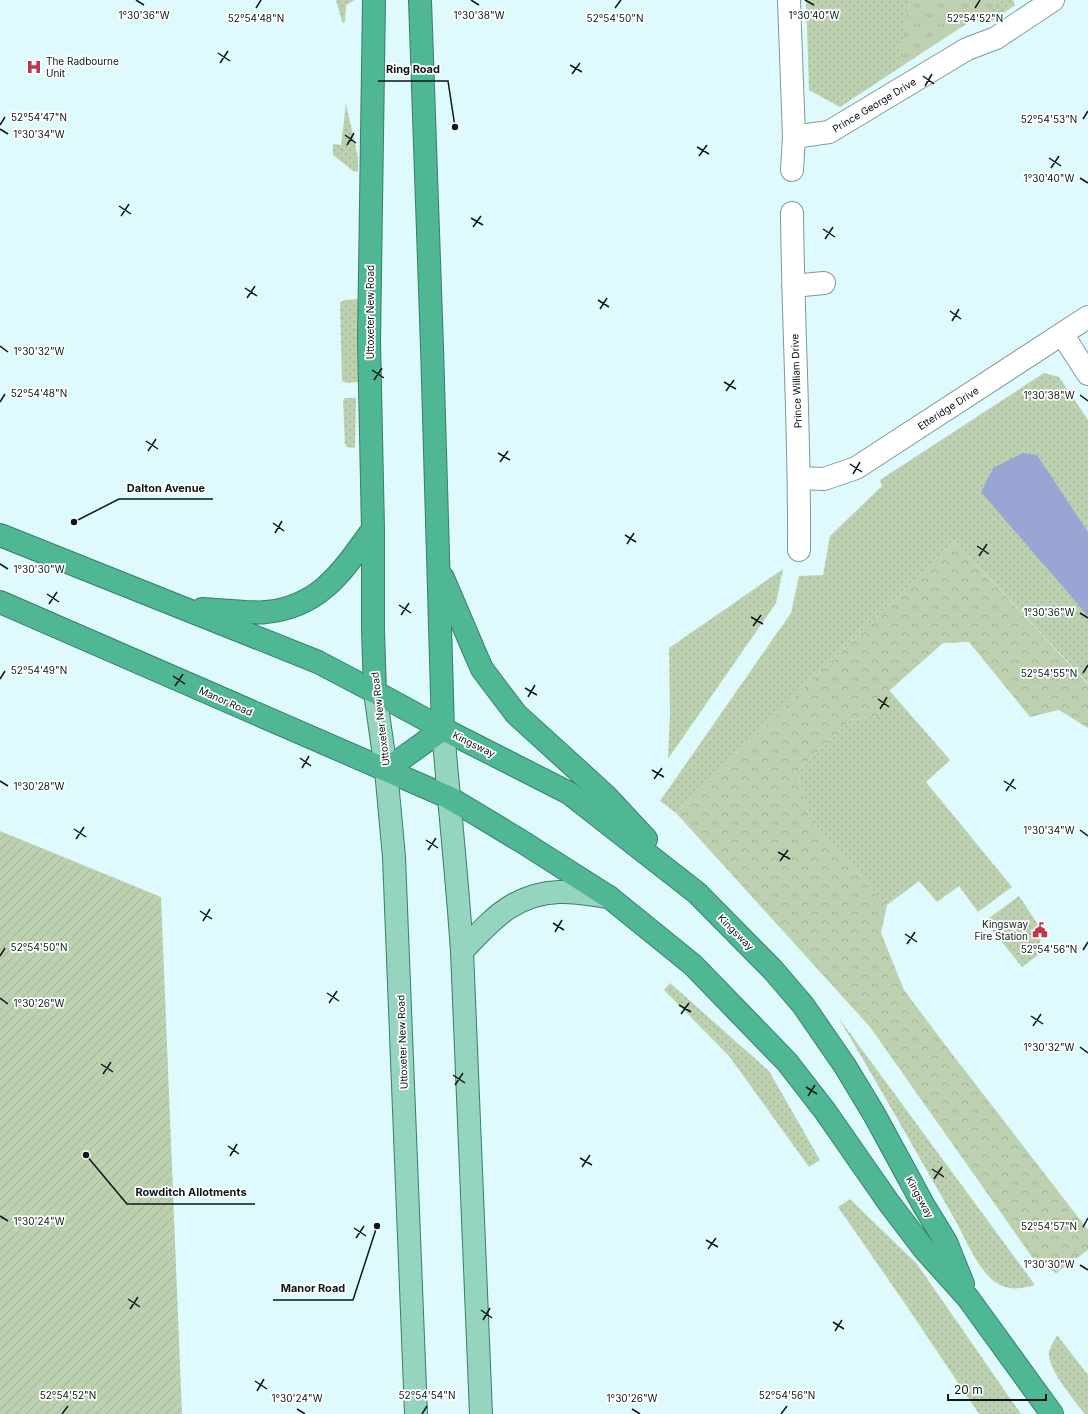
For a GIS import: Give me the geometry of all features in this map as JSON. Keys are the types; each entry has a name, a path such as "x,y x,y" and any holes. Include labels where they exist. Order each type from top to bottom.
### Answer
{"highway":[{"name":"Uttoxeter New Road","path":"374,0 369,341 375,692"},
{"path":"386,770 443,729 420,0"},
{"path":"182,608 265,613 282,610 299,604 322,591 340,574 373,528"},
{"path":"0,535 318,662 375,692"},
{"path":"438,566 482,669 516,714 605,795 697,893"},
{"name":"Manor Road","path":"0,602 386,770"},
{"name":"Kingsway","path":"375,692 443,729 569,793 697,893 774,970 803,1005 845,1066 874,1114 924,1206 946,1242 968,1298"},
{"name":"Kingsway","path":"386,770 448,797 521,841 609,897 693,965 787,1062 825,1111 889,1203 924,1249 968,1298 1052,1414"}],"main road":[{"name":"Uttoxeter New Road","path":"375,692 386,770 394,857 416,1414"},
{"path":"443,729 448,797 457,877 462,951 481,1414"},
{"path":"462,951 501,912 525,898 560,892 609,897"}],"street":[{"path":"789,0 794,137 792,170"},
{"name":"Prince George Drive","path":"794,137 829,132 967,49 996,38 1053,0"},
{"name":"Prince William Drive","path":"792,213 793,286 800,478 799,550"},
{"path":"793,286 824,283"},
{"name":"Etteridge Drive","path":"800,478 824,479 856,468 1088,317"},
{"path":"1062,334 1088,374"}],"green space":[{"path":"336,0 355,0 346,5 345,22 343,23 342,21"},
{"path":"806,0 1013,0 1015,5 988,24 972,20 840,107 809,90"},
{"path":"908,0 1005,0 898,66"},
{"path":"346,104 358,157 358,172 353,171 333,155 333,144 341,145"},
{"path":"359,299 358,382 346,383 342,381 340,303 344,300"},
{"path":"1044,373 1059,377 1088,420 1088,683 954,541 676,813 660,801 791,613 799,576 823,575 830,536 882,486 880,480"},
{"path":"345,398 356,398 355,448 347,447 345,444 343,401"},
{"path":"954,541 1088,684 1088,728 1059,710 1030,717 969,642 943,643 890,690 878,716 850,720 797,772 810,820 887,905 881,933 904,990 1088,1230 1088,1250 1056,1273 1032,1257 870,1027 676,813"},
{"path":"783,569 776,603 668,759 670,713 669,648"},
{"path":"889,690 950,760 926,782 1012,887 978,912 959,886 937,902 919,881 887,905 810,820 797,772 850,720 878,716"},
{"path":"0,831 161,897 182,1414 0,1414"},
{"path":"1019,896 1039,926 1041,937 1037,956 1022,967 985,921"},
{"path":"670,983 769,1071 820,1160 809,1167 729,1056 664,990"},
{"path":"838,1017 1035,1285 1020,1288 1005,1287 995,1282 981,1268 955,1219"},
{"path":"850,1199 917,1264 1021,1414 979,1414 838,1207"},
{"path":"1057,1335 1088,1375 1088,1414 1085,1414 1052,1367 1049,1352"}],"water":[{"path":"1023,453 1037,455 1088,532 1088,616 981,492 993,468"}],"place":[{"name":"The Radbourne Unit","path":"34,67"},
{"name":"Ring Road","path":"455,127"},
{"name":"Dalton Avenue","path":"74,522"},
{"name":"Kingsway Fire Station","path":"1040,930"},
{"name":"Rowditch Allotments","path":"86,1155"},
{"name":"Manor Road","path":"377,1226"}]}
